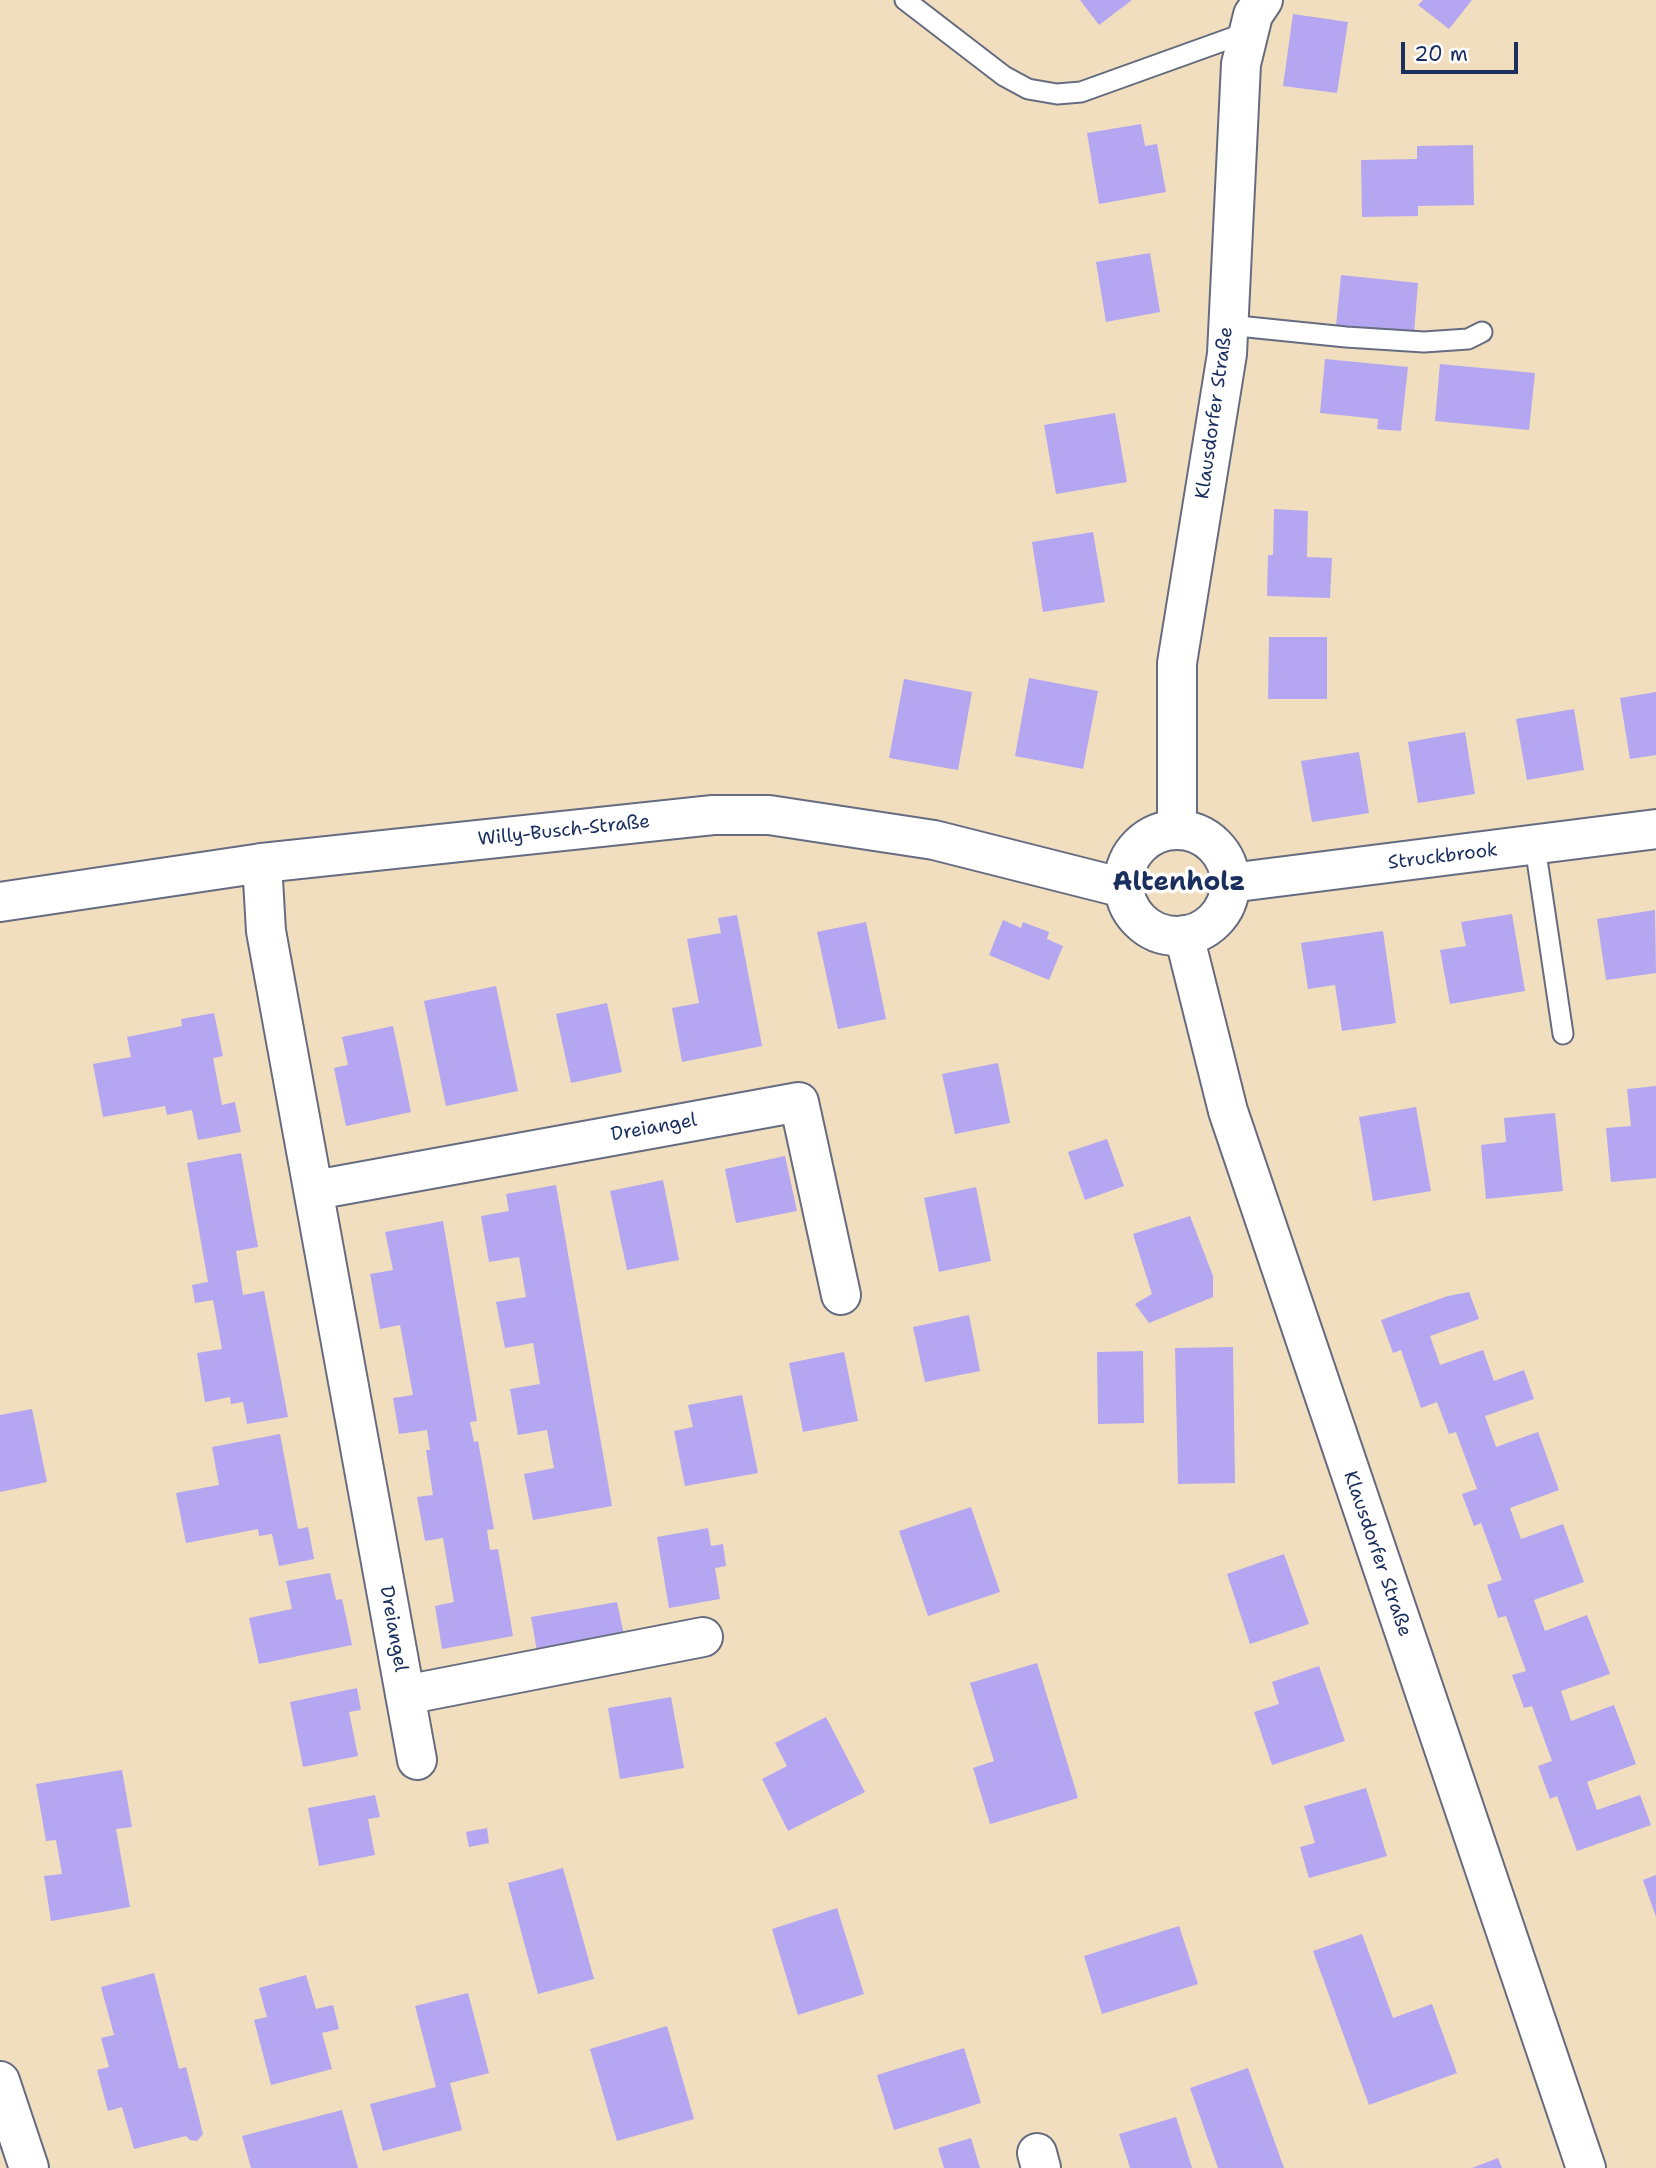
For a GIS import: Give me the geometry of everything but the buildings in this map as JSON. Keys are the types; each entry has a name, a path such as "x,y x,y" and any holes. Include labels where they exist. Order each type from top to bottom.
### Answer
{"street":[{"name":"Klausdorfer Straße","path":"1177,830 1177,663 1227,354 1241,64 1256,16"},
{"name":"Willy-Busch-Straße","path":"0,902 262,863 713,815 769,816 934,840 1124,888"},
{"name":"Struckbrook","path":"1230,883 1656,829"},
{"path":"1177,830 1200,835 1216,846 1226,864 1230,883 1226,904 1218,917 1202,930 1184,936 1164,935 1150,929 1135,916 1124,888 1126,866 1137,847 1152,835 1177,830"},
{"name":"Dreiangel","path":"262,863 266,931 417,1760"},
{"name":"Klausdorfer Straße","path":"1184,936 1228,1111 1586,2168"},
{"name":"Dreiangel","path":"315,1190 799,1102 841,1295"},
{"name":"Dreiangel","path":"405,1695 703,1637"},
{"path":"0,2081 29,2168"}],"lane":[{"path":"905,0 1004,76 1028,89 1057,94 1080,92 1256,16"},
{"path":"1228,325 1424,342 1468,339 1482,332"},
{"path":"1535,846 1563,1034"}],"district":[{"name":"Altenholz","path":"1179,883"}]}
